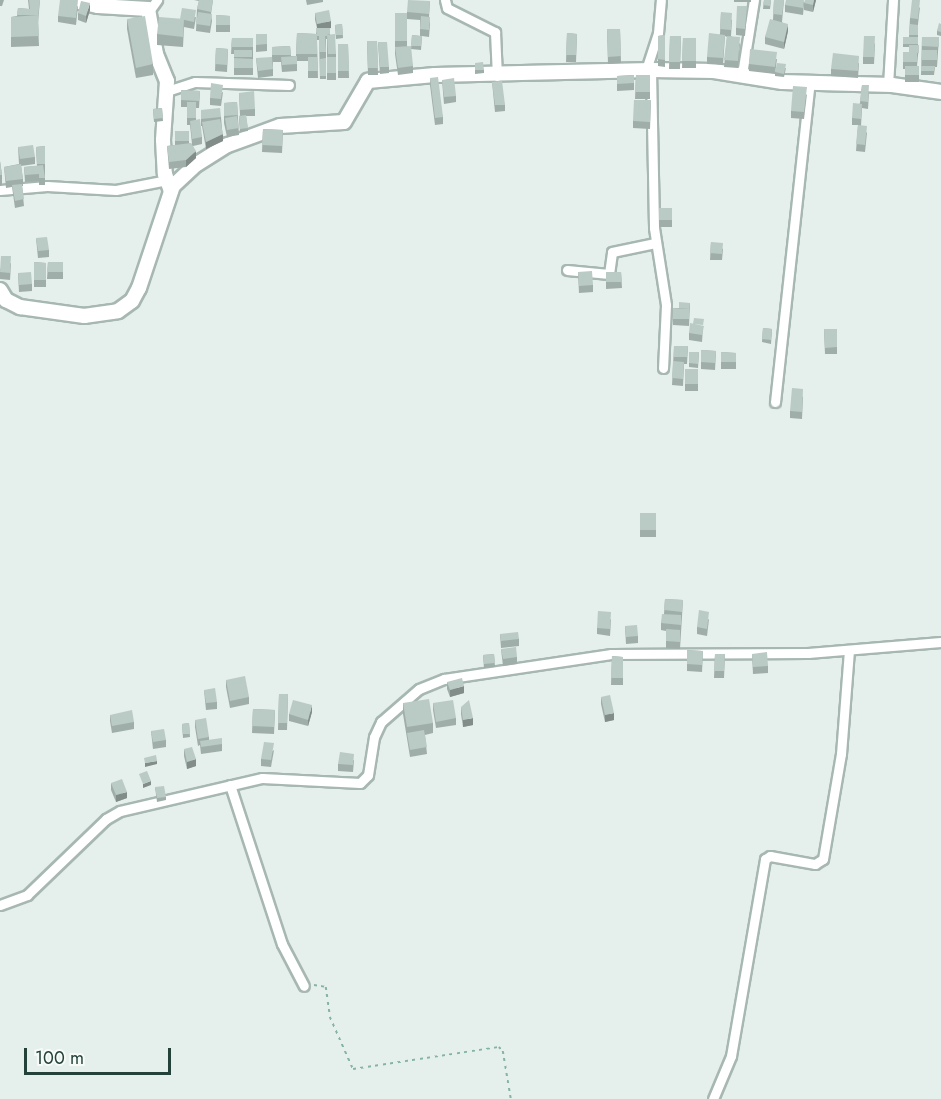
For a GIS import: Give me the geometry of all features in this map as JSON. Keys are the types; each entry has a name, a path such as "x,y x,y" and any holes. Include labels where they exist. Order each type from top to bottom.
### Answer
{"street":[{"path":"0,290 6,300 20,307 84,316 118,311 132,301 139,288 169,186 163,140 167,91 153,5 98,6 70,0"},
{"path":"445,0 447,8 494,30 497,76"},
{"path":"661,0 658,33 648,70 656,243 666,301 663,368"},
{"path":"742,74 754,0"},
{"path":"888,85 893,0"},
{"path":"0,190 47,186 116,190 169,186 197,164 253,134 280,126 344,122 368,81 435,75 497,76 648,70 742,74 782,82 888,85 941,92"},
{"path":"167,91 195,82 289,85"},
{"path":"775,402 810,82"},
{"path":"567,270 609,274 612,252 656,243"},
{"path":"0,905 27,895 114,814 267,777 360,783 368,775 374,737 381,722 419,689 444,679 611,654 849,651 941,642"},
{"path":"713,1099 731,1056 765,859 770,856 815,864 823,859 841,754 849,651"},
{"path":"230,785 282,944 304,986"}],"path":[{"path":"304,986 326,987 330,1017 353,1069 499,1047 503,1051 511,1099"}],"building":[{"path":"29,0 40,0 38,17 38,15 17,15 18,8 30,9"},
{"path":"60,0 78,0 76,18 58,16"},
{"path":"199,0 213,0 211,12 197,9"},
{"path":"408,0 430,1 429,14 407,12"},
{"path":"764,0 771,0 770,6 763,5"},
{"path":"774,0 784,0 782,15 773,14"},
{"path":"786,0 804,0 803,8 785,5"},
{"path":"805,0 814,0 813,5 804,3"},
{"path":"912,0 920,0 918,19 910,18"},
{"path":"81,1 90,3 86,16 78,13"},
{"path":"737,6 747,6 745,29 736,28"},
{"path":"182,8 196,10 194,22 180,19"},
{"path":"329,10 331,21 317,24 315,13"},
{"path":"198,12 212,14 210,26 196,24"},
{"path":"721,12 732,13 731,30 720,29"},
{"path":"395,13 407,13 407,41 395,41"},
{"path":"38,15 39,36 11,37 11,17"},
{"path":"216,15 230,16 230,25 216,25"},
{"path":"145,16 153,64 136,68 127,19"},
{"path":"421,16 430,17 429,30 420,29"},
{"path":"159,17 184,19 183,37 157,34"},
{"path":"770,19 788,24 784,42 765,37"},
{"path":"939,23 941,24 941,32 937,31"},
{"path":"342,24 343,35 336,35 335,25"},
{"path":"910,24 918,25 918,35 909,35"},
{"path":"316,28 330,28 330,34 317,36"},
{"path":"607,29 620,29 621,56 608,57"},
{"path":"297,33 317,34 317,54 296,54"},
{"path":"567,33 577,34 576,55 566,55"},
{"path":"709,33 725,35 723,58 707,57"},
{"path":"256,34 267,34 267,44 256,45"},
{"path":"319,34 325,34 326,52 319,52"},
{"path":"335,34 336,54 328,54 327,35"},
{"path":"412,35 422,36 421,46 411,46"},
{"path":"665,35 665,60 658,59 658,36"},
{"path":"670,36 681,36 680,62 669,62"},
{"path":"727,36 740,37 738,61 724,60"},
{"path":"864,36 875,36 874,57 863,57"},
{"path":"903,37 918,37 918,44 903,44"},
{"path":"922,37 939,37 939,47 922,46"},
{"path":"232,38 253,38 253,47 231,47"},
{"path":"683,38 696,38 696,61 682,61"},
{"path":"367,41 377,41 378,68 368,68"},
{"path":"378,42 387,42 389,67 380,67"},
{"path":"338,44 348,44 349,71 338,71"},
{"path":"909,45 919,45 919,53 909,52"},
{"path":"290,46 291,55 272,55 272,47"},
{"path":"411,46 413,66 398,68 395,47"},
{"path":"216,48 228,49 227,65 215,64"},
{"path":"750,49 777,52 775,67 749,64"},
{"path":"234,50 252,50 252,57 234,57"},
{"path":"922,50 937,50 937,60 922,60"},
{"path":"903,52 917,52 917,62 903,62"},
{"path":"833,53 859,56 858,71 831,69"},
{"path":"297,56 297,64 282,65 281,57"},
{"path":"272,57 273,69 258,71 256,58"},
{"path":"308,57 317,57 318,71 308,71"},
{"path":"327,57 336,57 336,73 327,73"},
{"path":"234,58 253,59 253,68 234,68"},
{"path":"326,58 326,76 320,76 320,59"},
{"path":"483,62 484,70 475,70 475,63"},
{"path":"777,63 786,64 784,74 775,72"},
{"path":"905,66 919,66 919,75 905,75"},
{"path":"921,66 935,66 934,71 921,71"},
{"path":"634,75 634,83 617,84 617,76"},
{"path":"636,75 650,75 650,92 635,92"},
{"path":"438,77 443,117 435,118 430,78"},
{"path":"454,78 456,96 444,97 442,80"},
{"path":"502,81 505,105 495,105 492,82"},
{"path":"211,83 223,85 221,99 210,98"},
{"path":"862,85 869,85 868,102 860,101"},
{"path":"793,86 807,87 804,112 791,111"},
{"path":"181,90 200,91 199,101 181,100"},
{"path":"254,91 255,109 240,110 239,93"},
{"path":"634,100 651,100 650,122 633,121"},
{"path":"187,102 196,102 196,118 187,118"},
{"path":"237,102 238,115 224,116 224,103"},
{"path":"853,103 862,104 861,119 852,118"},
{"path":"162,108 163,118 154,119 153,109"},
{"path":"220,108 221,117 201,119 201,110"},
{"path":"246,115 248,128 240,129 239,116"},
{"path":"237,116 239,128 227,130 225,118"},
{"path":"200,119 202,137 192,139 190,121"},
{"path":"220,119 223,134 206,142 202,122"},
{"path":"858,125 867,126 865,145 856,144"},
{"path":"263,129 283,130 282,146 262,145"},
{"path":"175,131 189,131 189,141 175,141"},
{"path":"191,143 196,151 186,160 169,162 167,146"},
{"path":"33,145 35,157 20,159 18,147"},
{"path":"45,146 45,164 37,164 36,147"},
{"path":"21,164 23,179 6,181 4,167"},
{"path":"43,165 45,178 39,178 39,174 25,175 24,167"},
{"path":"22,184 24,199 15,201 12,185"},
{"path":"659,208 672,208 672,220 659,220"},
{"path":"47,237 49,250 38,251 36,238"},
{"path":"711,242 723,243 722,254 710,253"},
{"path":"1,256 11,256 10,273 0,272"},
{"path":"34,262 46,263 46,280 34,280"},
{"path":"48,262 63,262 63,272 47,272"},
{"path":"592,271 593,285 579,286 578,272"},
{"path":"31,272 32,284 19,285 18,273"},
{"path":"606,272 621,272 622,282 606,282"},
{"path":"679,302 690,303 689,309 679,308"},
{"path":"673,308 689,309 689,319 673,319"},
{"path":"694,318 704,319 703,325 693,324"},
{"path":"690,323 704,326 702,335 689,333"},
{"path":"763,328 772,329 771,340 762,339"},
{"path":"824,329 837,329 837,347 825,348"},
{"path":"674,346 688,346 687,357 674,357"},
{"path":"701,350 716,351 715,363 701,362"},
{"path":"689,352 699,352 698,364 689,363"},
{"path":"721,352 736,353 736,362 721,362"},
{"path":"673,361 684,362 683,379 672,378"},
{"path":"685,369 698,369 698,384 685,384"},
{"path":"792,388 803,389 802,412 790,411"},
{"path":"640,513 656,513 656,530 640,530"},
{"path":"665,599 683,600 682,612 664,610"},
{"path":"699,610 709,612 707,629 697,627"},
{"path":"598,611 611,612 610,629 597,628"},
{"path":"662,614 681,615 681,625 661,623"},
{"path":"637,625 638,636 626,637 625,626"},
{"path":"666,629 680,630 680,642 666,641"},
{"path":"518,632 519,639 501,641 500,634"},
{"path":"516,647 517,657 503,659 501,649"},
{"path":"687,650 703,651 702,665 687,664"},
{"path":"767,652 768,666 753,667 752,654"},
{"path":"494,654 495,663 484,664 483,655"},
{"path":"715,654 725,654 724,671 714,671"},
{"path":"612,656 623,657 623,678 611,678"},
{"path":"245,676 249,697 230,701 226,680"},
{"path":"462,678 464,686 450,690 447,682"},
{"path":"215,688 217,702 206,703 204,690"},
{"path":"279,694 288,694 287,723 278,723"},
{"path":"610,695 614,713 605,715 601,697"},
{"path":"429,699 433,723 407,727 403,703"},
{"path":"293,700 312,705 308,720 289,714"},
{"path":"453,700 456,718 436,722 433,703"},
{"path":"469,700 473,718 463,720 461,707"},
{"path":"253,709 275,710 274,727 252,726"},
{"path":"132,710 134,722 112,726 110,715"},
{"path":"206,718 209,737 198,739 195,720"},
{"path":"189,723 190,734 183,734 182,724"},
{"path":"164,729 166,740 153,742 151,731"},
{"path":"424,730 427,747 410,750 407,733"},
{"path":"222,738 222,744 201,747 200,741"},
{"path":"264,742 274,743 271,760 261,759"},
{"path":"192,747 196,759 187,762 184,749"},
{"path":"340,752 354,754 353,765 338,764"},
{"path":"156,755 157,761 145,763 144,758"},
{"path":"147,771 151,781 143,784 139,774"},
{"path":"122,779 127,792 116,795 111,783"},
{"path":"164,786 166,797 157,798 155,787"}]}
